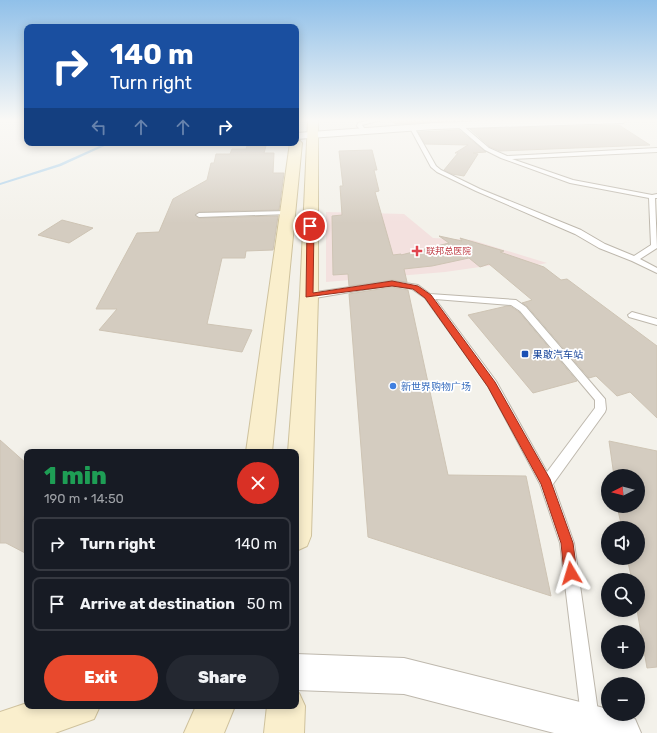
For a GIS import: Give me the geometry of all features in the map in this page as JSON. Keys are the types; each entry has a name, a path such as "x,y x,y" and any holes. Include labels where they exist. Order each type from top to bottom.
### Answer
{"main road":[{"path":"260,449 288,213 298,154"},
{"path":"299,481 309,296 303,154"},
{"path":"0,731 71,709"},
{"path":"204,733 215,709"},
{"path":"284,733 286,709"}],"street":[{"path":"299,672 404,676 601,730"}],"lane":[{"path":"427,154 434,167 439,171 478,190 578,232 602,246 634,259 657,271"},
{"path":"497,154 572,182 654,197 655,246 634,259"},
{"path":"503,157 564,154"},
{"path":"199,214 288,213"},
{"path":"309,296 392,283 415,288 428,296 492,384 546,482 567,543 601,730"},
{"path":"428,296 513,302 523,309 600,399 601,409 546,482"},
{"path":"632,315 657,322"}],"shaded area":[{"name":"联邦总医院","path":"326,212 404,214 433,238 472,240 547,263 505,271 494,265 445,272 326,282"}],"building":[{"path":"216,154 274,154 273,173 284,173 279,210 199,212 195,215 199,218 278,216 273,250 246,251 245,258 222,258 207,324 252,330 242,352 99,330 117,309 96,309 137,233 159,232 173,199 207,180 211,163 214,163"},
{"path":"339,154 373,154 377,170 374,170 379,191 375,192 393,255 401,255 449,243 439,236 462,241 460,238 504,251 500,252 544,267 561,280 567,279 657,346 657,418 630,392 617,396 596,376 589,378 527,306 522,303 532,300 489,264 480,267 469,258 432,266 404,269 407,282 392,280 349,286 348,274 333,275 332,216 342,215 340,186 343,186"},
{"path":"457,154 478,154 464,176 452,174 444,170"},
{"path":"62,220 93,228 69,243 38,235"},
{"name":"新世界购物广场","path":"392,287 408,290 448,475 526,476 551,596 368,537 349,294"},
{"name":"果敢汽车站","path":"510,306 519,312 577,381 533,393 468,315"},
{"path":"0,440 24,461 24,552 6,543 0,543"},
{"path":"609,441 657,451 657,667 647,668 645,656 645,625 640,625 638,617 645,617 645,573 630,573 629,565 645,565 645,521 620,521 619,513 645,513 645,469 613,469"}],"waterway":[{"path":"0,184 60,165 84,154"}],"place":[{"name":"联邦总医院","path":"417,251"},
{"name":"果敢汽车站","path":"525,354"},
{"name":"新世界购物广场","path":"393,386"}],"route":[{"path":"310,226 309,296 392,283 415,288 428,296 492,384 546,482 567,543 571,573"}]}
